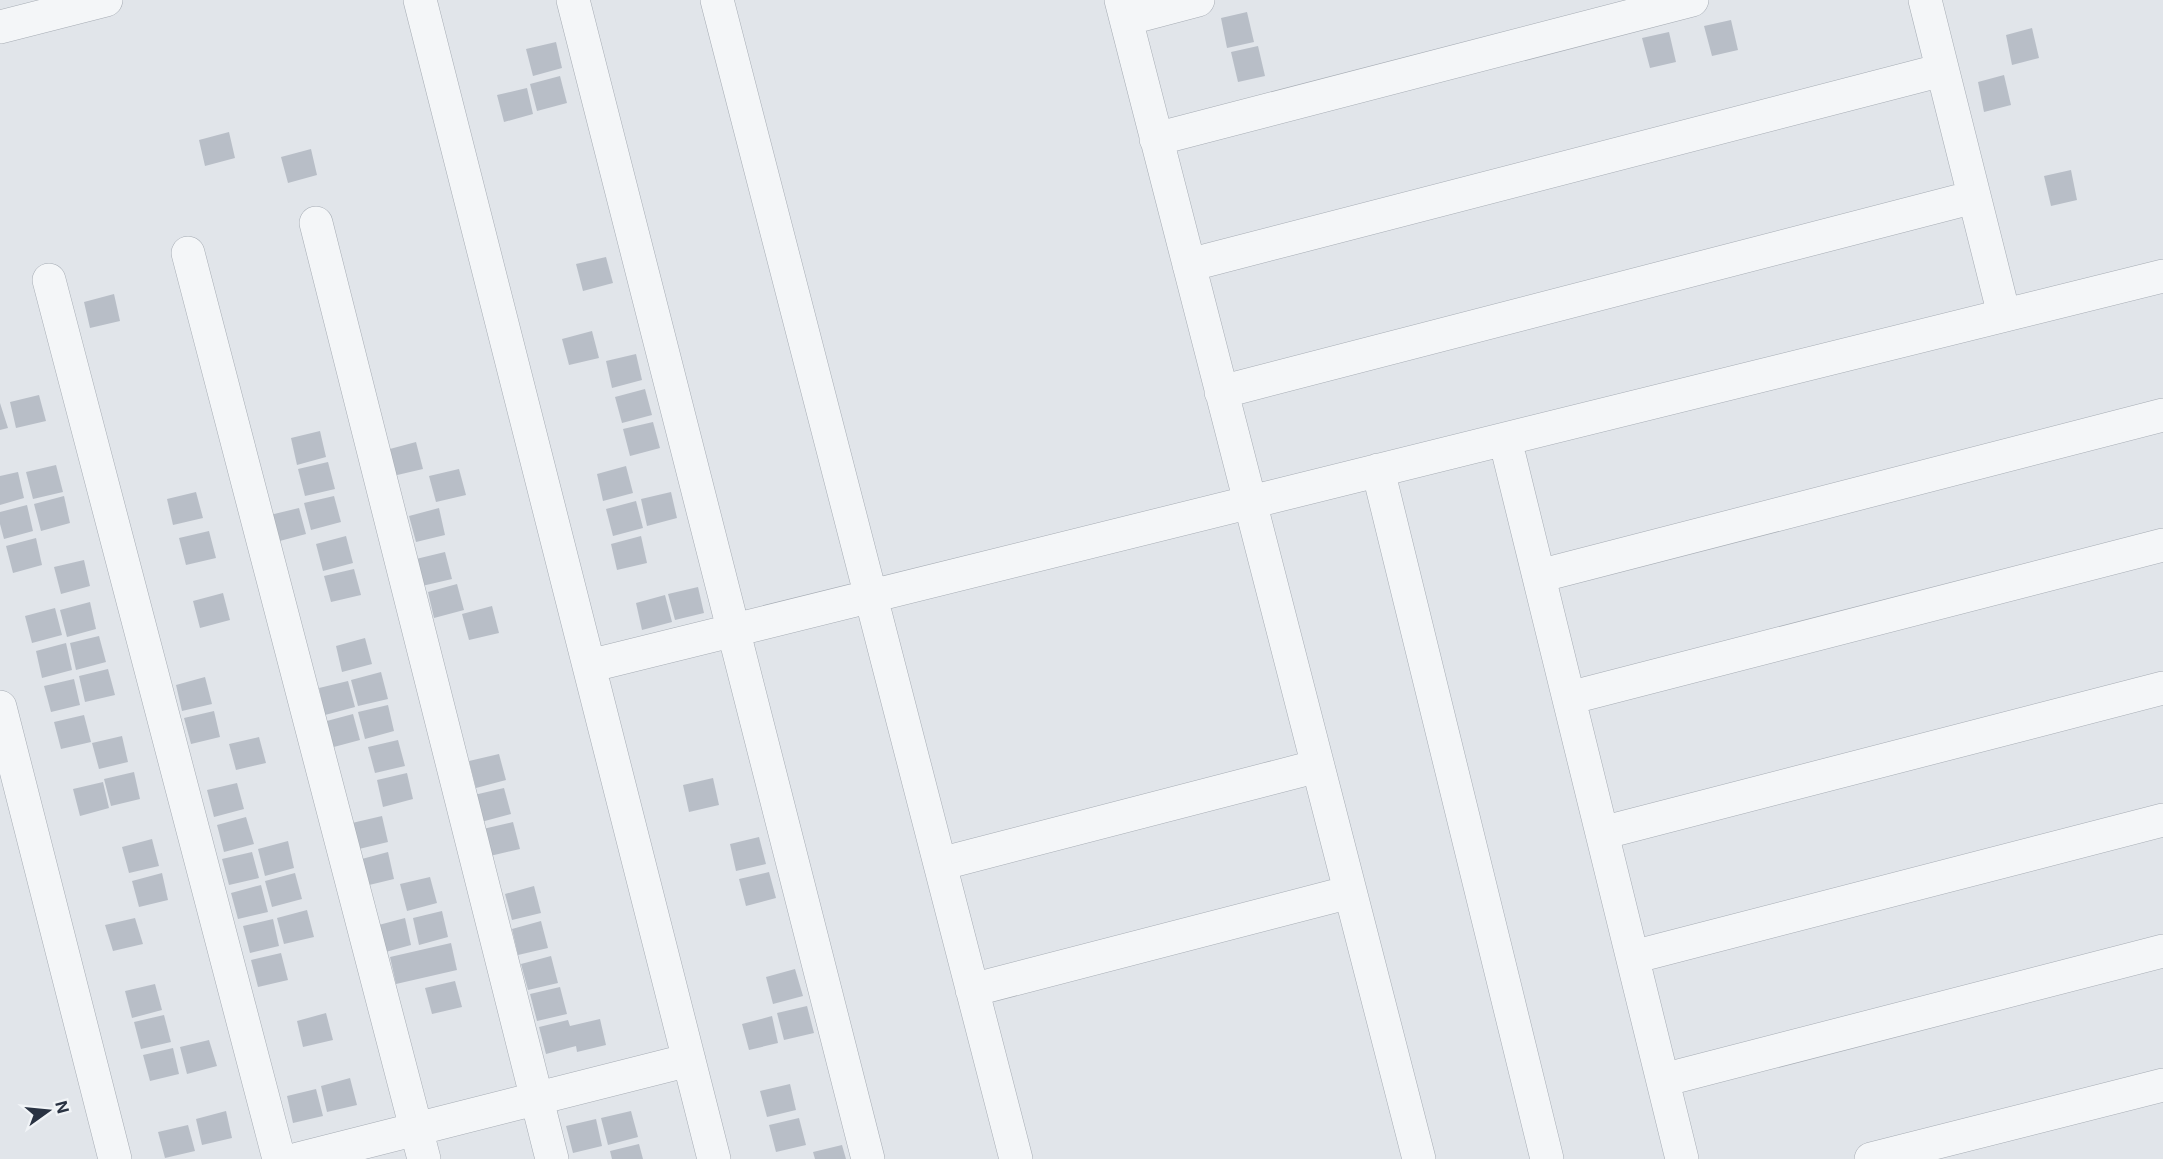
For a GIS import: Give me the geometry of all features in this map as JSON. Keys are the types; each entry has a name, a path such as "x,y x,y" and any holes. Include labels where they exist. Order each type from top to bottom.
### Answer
{"street":[{"path":"0,27 106,0"},
{"path":"420,0 714,1159"},
{"path":"573,0 868,1159"},
{"path":"717,0 1016,1159"},
{"path":"1198,0 1123,9 1419,1159"},
{"path":"1156,139 1692,0"},
{"path":"1925,0 2004,315"},
{"path":"1189,265 1942,70"},
{"path":"1221,392 1974,197"},
{"path":"316,223 552,1159"},
{"path":"188,253 420,1144"},
{"path":"589,666 2163,276"},
{"path":"49,280 279,1159"},
{"path":"1539,576 2163,415"},
{"path":"1505,439 1682,1159"},
{"path":"1378,470 1547,1159"},
{"path":"1569,698 2163,545"},
{"path":"1602,833 2163,688"},
{"path":"1,717 115,1159"},
{"path":"940,864 1318,766"},
{"path":"1633,957 2163,819"},
{"path":"972,990 1350,892"},
{"path":"1663,1080 2163,951"},
{"path":"298,1159 420,1144 536,1099 689,1060"},
{"path":"1871,1159 2163,1085"}],"building":[{"path":"1247,12 1254,42 1227,48 1221,18"},
{"path":"1731,20 1738,50 1712,56 1704,26"},
{"path":"2032,28 2039,58 2012,65 2006,35"},
{"path":"1669,32 1676,62 1650,68 1642,38"},
{"path":"556,42 562,68 533,76 526,49"},
{"path":"1258,46 1265,76 1238,82 1231,52"},
{"path":"2004,75 2011,105 1984,112 1978,82"},
{"path":"560,76 567,103 537,111 530,84"},
{"path":"527,88 533,114 504,122 497,95"},
{"path":"229,132 235,158 205,166 199,140"},
{"path":"311,149 317,175 288,183 281,157"},
{"path":"2071,170 2077,200 2051,206 2044,176"},
{"path":"606,257 613,283 583,291 576,264"},
{"path":"114,294 120,321 90,328 84,302"},
{"path":"592,331 599,358 569,365 562,339"},
{"path":"636,354 642,380 612,388 606,361"},
{"path":"645,389 652,415 622,423 615,397"},
{"path":"39,395 46,421 16,428 10,402"},
{"path":"0,403 8,428 0,430"},
{"path":"653,422 660,448 630,456 623,429"},
{"path":"320,431 326,457 297,465 291,438"},
{"path":"416,442 423,469 393,476 386,450"},
{"path":"328,462 335,489 305,496 298,469"},
{"path":"56,465 63,492 33,499 26,472"},
{"path":"626,466 633,493 603,501 597,474"},
{"path":"459,469 466,495 436,502 429,476"},
{"path":"18,472 24,498 0,505 0,476"},
{"path":"196,492 203,518 173,525 167,499"},
{"path":"671,492 677,518 647,526 641,499"},
{"path":"64,496 70,523 41,531 34,504"},
{"path":"334,496 341,522 311,530 304,503"},
{"path":"636,501 643,528 613,536 606,509"},
{"path":"27,505 33,531 4,539 0,512"},
{"path":"299,508 306,534 276,542 270,515"},
{"path":"439,508 445,535 416,542 409,516"},
{"path":"209,531 216,558 186,565 179,538"},
{"path":"346,536 353,563 323,571 316,544"},
{"path":"641,536 647,563 617,570 611,544"},
{"path":"36,538 42,565 13,573 6,546"},
{"path":"445,552 452,579 422,586 416,559"},
{"path":"84,560 90,586 61,594 54,567"},
{"path":"354,569 361,595 331,602 324,576"},
{"path":"457,584 464,610 434,618 428,592"},
{"path":"698,587 704,613 675,620 668,594"},
{"path":"223,593 230,620 200,628 193,601"},
{"path":"665,595 672,622 642,630 636,603"},
{"path":"90,602 96,629 67,637 60,610"},
{"path":"492,606 499,633 469,640 462,614"},
{"path":"55,608 62,635 32,643 25,616"},
{"path":"99,636 106,662 76,670 70,643"},
{"path":"365,638 372,664 342,672 336,646"},
{"path":"66,643 72,670 42,678 36,651"},
{"path":"108,669 115,695 85,702 79,676"},
{"path":"381,672 388,699 358,706 351,680"},
{"path":"205,677 212,704 182,711 176,685"},
{"path":"74,679 80,705 51,712 44,686"},
{"path":"348,681 355,707 325,715 319,688"},
{"path":"388,705 394,731 365,739 358,712"},
{"path":"214,711 220,737 191,744 184,718"},
{"path":"353,714 360,740 330,748 323,722"},
{"path":"84,715 91,742 61,749 54,722"},
{"path":"122,736 128,762 99,769 92,743"},
{"path":"259,737 266,763 236,770 229,744"},
{"path":"398,740 405,766 375,773 368,747"},
{"path":"499,754 506,780 476,788 469,761"},
{"path":"134,772 140,799 111,806 104,779"},
{"path":"407,773 413,799 383,807 377,780"},
{"path":"713,778 719,805 689,812 683,785"},
{"path":"103,782 109,808 80,816 73,789"},
{"path":"237,783 244,809 214,817 207,790"},
{"path":"504,788 511,814 481,822 474,795"},
{"path":"382,816 388,842 359,849 352,823"},
{"path":"246,817 254,844 224,852 217,825"},
{"path":"513,822 520,849 490,856 483,829"},
{"path":"759,837 766,864 736,871 730,844"},
{"path":"152,839 159,866 129,873 122,847"},
{"path":"288,841 294,868 265,876 258,849"},
{"path":"252,852 259,878 229,885 222,859"},
{"path":"388,852 394,879 365,886 358,860"},
{"path":"769,872 776,898 746,906 739,879"},
{"path":"162,873 168,900 139,907 132,881"},
{"path":"295,873 302,899 272,907 265,881"},
{"path":"430,877 437,903 407,911 400,884"},
{"path":"261,885 268,912 238,919 231,893"},
{"path":"534,886 541,913 512,920 505,894"},
{"path":"307,910 314,937 284,944 277,918"},
{"path":"442,911 448,937 419,945 413,918"},
{"path":"135,918 143,944 113,951 105,925"},
{"path":"405,918 411,945 382,953 375,926"},
{"path":"273,919 279,946 250,953 243,926"},
{"path":"541,921 548,948 518,955 512,929"},
{"path":"451,943 457,970 396,984 390,957"},
{"path":"281,953 288,980 258,987 251,960"},
{"path":"551,956 558,983 528,990 521,964"},
{"path":"795,969 803,996 773,1004 766,977"},
{"path":"455,981 462,1007 432,1014 425,988"},
{"path":"155,984 162,1010 132,1018 125,991"},
{"path":"560,987 567,1014 537,1021 530,994"},
{"path":"807,1006 814,1033 784,1040 777,1013"},
{"path":"326,1013 333,1040 303,1047 297,1021"},
{"path":"164,1015 171,1042 141,1049 134,1022"},
{"path":"772,1016 778,1043 749,1050 742,1024"},
{"path":"600,1019 606,1045 577,1052 576,1046 546,1054 539,1027 568,1020 570,1026"},
{"path":"209,1040 217,1066 187,1074 180,1047"},
{"path":"173,1048 179,1074 150,1081 143,1055"},
{"path":"350,1078 357,1105 327,1112 321,1086"},
{"path":"790,1084 796,1110 767,1117 760,1091"},
{"path":"316,1089 323,1116 293,1123 287,1096"},
{"path":"226,1111 232,1138 202,1145 196,1119"},
{"path":"631,1111 638,1137 608,1145 601,1118"},
{"path":"799,1118 806,1145 776,1152 769,1125"},
{"path":"596,1119 602,1146 573,1153 566,1126"},
{"path":"188,1125 195,1151 165,1158 158,1132"},
{"path":"639,1144 643,1159 612,1159 610,1151"},
{"path":"842,1145 846,1159 815,1159 813,1152"}]}
